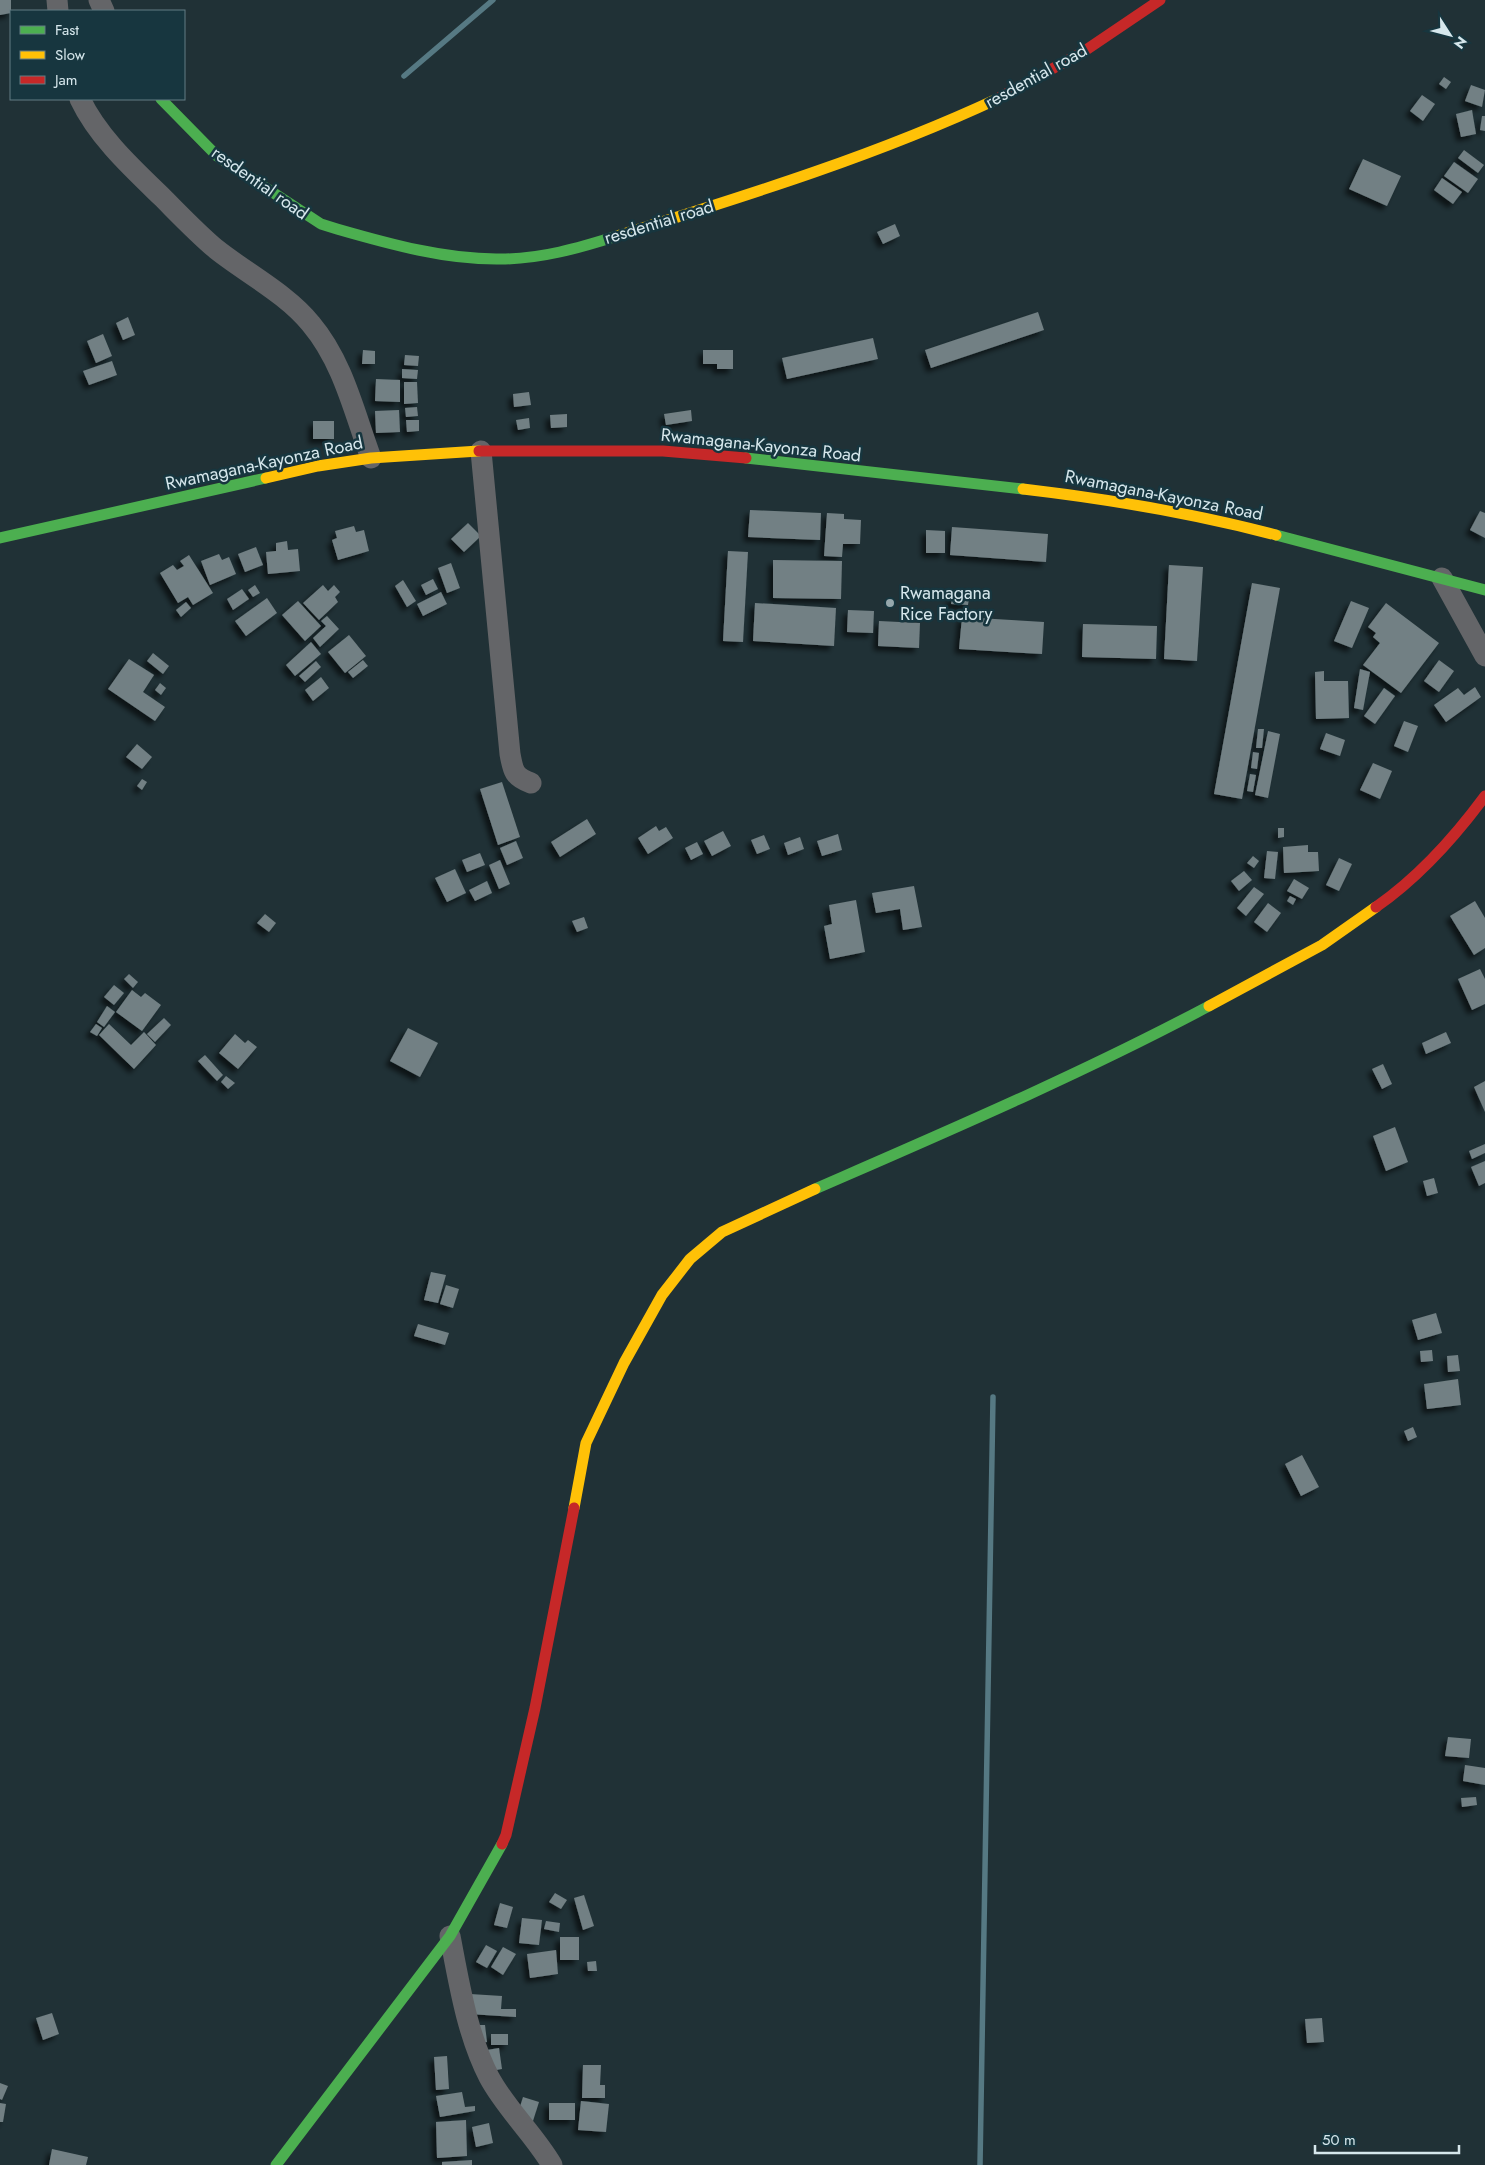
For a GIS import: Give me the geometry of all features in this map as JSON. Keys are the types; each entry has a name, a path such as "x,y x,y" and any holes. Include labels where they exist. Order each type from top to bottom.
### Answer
{"main road":[{"name":"resdential road","path":"162,100 217,156 321,224 338,231 422,250 469,257 503,259 537,255 582,246 712,207 908,137 1035,80 1134,19 1160,0"},
{"name":"Rwamagana-Kayonza Road","path":"0,538 318,466 371,458 481,451 663,451 750,458 1086,496 1215,519 1485,590"},
{"path":"276,2165 450,1936 490,1870 506,1835 535,1708 586,1443 624,1363 662,1295 690,1259 722,1232 803,1194 992,1113 1150,1038 1252,985 1322,945 1388,899 1421,870 1455,836 1485,796"}],"street":[{"path":"81,100 104,136 177,212 217,249 266,284 311,323 330,350 349,392 371,458"},
{"path":"481,451 512,769 519,779 531,783"},
{"path":"1442,578 1485,656"},
{"path":"450,1936 464,2005 489,2077 508,2108 552,2165"}],"building":[{"path":"0,0 11,0 10,13 0,15"},
{"path":"1444,77 1451,82 1446,89 1439,84"},
{"path":"1471,85 1485,90 1482,107 1465,101"},
{"path":"1422,95 1435,104 1423,121 1410,111"},
{"path":"1472,110 1476,134 1461,137 1456,114"},
{"path":"1482,116 1485,116 1485,131 1480,130"},
{"path":"1464,150 1484,165 1478,173 1458,158"},
{"path":"1363,159 1401,176 1387,206 1349,189"},
{"path":"1454,162 1478,179 1468,193 1444,176"},
{"path":"1442,178 1462,192 1453,204 1434,190"},
{"path":"895,224 900,236 883,244 877,232"},
{"path":"1038,312 1044,330 931,368 925,350"},
{"path":"128,317 135,335 123,340 116,323"},
{"path":"103,334 112,356 96,363 87,341"},
{"path":"873,338 878,359 787,379 782,358"},
{"path":"363,350 375,351 375,364 362,364"},
{"path":"703,350 733,350 733,369 717,369 717,364 703,364"},
{"path":"405,355 419,356 418,366 404,365"},
{"path":"112,361 117,375 89,385 83,371"},
{"path":"402,369 418,370 417,379 402,378"},
{"path":"376,379 400,380 400,402 375,401"},
{"path":"404,382 417,382 418,403 404,404"},
{"path":"529,392 531,405 514,407 513,394"},
{"path":"417,407 418,416 406,417 405,408"},
{"path":"399,410 400,432 376,433 375,411"},
{"path":"691,410 692,421 666,425 664,414"},
{"path":"567,414 567,427 551,428 550,415"},
{"path":"529,418 530,428 518,430 516,420"},
{"path":"406,420 419,420 419,431 407,432"},
{"path":"313,421 334,421 334,439 313,439"},
{"path":"750,510 821,513 820,540 748,537"},
{"path":"1480,511 1485,513 1485,538 1470,530"},
{"path":"827,513 844,514 844,519 861,520 860,544 843,544 842,557 824,556"},
{"path":"468,523 481,536 464,552 451,539"},
{"path":"354,526 356,532 364,530 369,551 338,560 332,540 337,538 335,531"},
{"path":"952,527 1048,534 1046,562 950,555"},
{"path":"926,530 945,531 945,553 926,553"},
{"path":"287,541 288,550 298,549 300,571 268,574 266,552 276,551 276,543"},
{"path":"256,547 263,565 245,572 238,554"},
{"path":"728,551 748,552 743,642 723,641"},
{"path":"219,554 222,560 229,557 236,574 210,585 201,561"},
{"path":"189,555 213,593 193,605 188,597 178,603 160,573 173,565 177,570 184,566 180,561"},
{"path":"773,560 842,561 841,599 773,598"},
{"path":"451,563 460,588 447,593 438,568"},
{"path":"1169,565 1203,567 1197,661 1164,659"},
{"path":"433,579 438,589 426,595 421,585"},
{"path":"403,580 416,601 407,607 395,586"},
{"path":"1252,583 1280,588 1242,799 1214,794"},
{"path":"255,585 260,593 253,597 248,590"},
{"path":"323,585 328,591 334,585 340,592 335,597 338,602 319,620 303,603"},
{"path":"242,589 249,599 233,610 227,599"},
{"path":"441,592 447,604 423,616 417,604"},
{"path":"952,597 969,598 968,605 951,604"},
{"path":"267,598 277,613 246,636 235,621"},
{"path":"298,601 321,626 305,641 282,615"},
{"path":"1351,601 1369,608 1352,648 1334,641"},
{"path":"186,602 191,608 181,617 176,610"},
{"path":"755,603 836,608 834,646 753,641"},
{"path":"1386,603 1439,643 1401,693 1363,665 1380,643 1373,637 1376,633 1368,627"},
{"path":"848,610 874,611 873,633 847,632"},
{"path":"327,616 339,629 320,647 313,638 326,626 321,621"},
{"path":"962,617 1044,622 1042,654 959,649"},
{"path":"879,621 920,623 919,648 878,646"},
{"path":"1083,624 1157,626 1156,659 1082,657"},
{"path":"349,635 366,656 345,673 328,652"},
{"path":"311,642 321,654 295,676 286,665"},
{"path":"153,653 169,666 163,674 147,661"},
{"path":"129,659 154,675 143,692 165,707 155,721 108,689"},
{"path":"363,660 368,666 353,678 348,672"},
{"path":"1439,660 1454,671 1439,692 1424,681"},
{"path":"316,661 321,667 305,682 299,676"},
{"path":"1360,669 1370,672 1363,710 1354,708"},
{"path":"1324,671 1324,681 1348,681 1349,718 1316,719 1315,672"},
{"path":"321,677 329,688 313,701 305,690"},
{"path":"160,683 166,688 161,695 155,690"},
{"path":"1475,687 1481,697 1446,722 1434,705 1458,688 1464,695"},
{"path":"1384,688 1395,696 1375,724 1364,716"},
{"path":"1404,721 1418,726 1408,752 1394,746"},
{"path":"1258,729 1264,729 1262,748 1256,748"},
{"path":"1268,731 1280,734 1268,798 1255,795"},
{"path":"1326,733 1345,740 1340,756 1320,749"},
{"path":"137,744 152,757 142,769 126,757"},
{"path":"1253,752 1259,753 1257,769 1251,768"},
{"path":"1373,763 1392,771 1380,799 1360,790"},
{"path":"1250,774 1256,775 1253,792 1247,791"},
{"path":"142,779 147,782 142,790 137,786"},
{"path":"502,782 520,837 498,845 480,789"},
{"path":"587,819 596,834 560,857 551,842"},
{"path":"656,826 659,831 666,827 673,838 648,854 638,838"},
{"path":"1278,828 1284,828 1284,837 1278,838"},
{"path":"723,831 731,846 712,856 704,841"},
{"path":"838,834 842,850 822,856 817,841"},
{"path":"764,835 770,849 757,854 751,840"},
{"path":"800,837 804,849 788,855 784,843"},
{"path":"516,841 523,858 507,865 500,848"},
{"path":"697,842 703,854 691,860 685,848"},
{"path":"1308,845 1308,852 1318,852 1319,871 1284,873 1283,847"},
{"path":"1267,851 1278,852 1275,879 1264,878"},
{"path":"480,853 485,865 467,872 462,860"},
{"path":"1253,856 1259,861 1254,868 1247,863"},
{"path":"1339,858 1352,864 1339,891 1326,885"},
{"path":"500,860 510,884 499,889 489,865"},
{"path":"455,869 466,893 447,902 435,878"},
{"path":"1244,871 1252,880 1239,891 1231,881"},
{"path":"1294,879 1309,888 1302,899 1287,891"},
{"path":"487,881 492,893 475,901 469,890"},
{"path":"914,886 922,927 903,930 900,909 876,913 872,893"},
{"path":"1254,887 1264,894 1246,916 1237,908"},
{"path":"1290,896 1296,899 1293,905 1287,901"},
{"path":"856,900 865,952 830,959 824,926 832,924 829,905"},
{"path":"1475,901 1485,918 1485,948 1474,955 1450,916"},
{"path":"1268,903 1281,913 1267,932 1254,922"},
{"path":"265,914 276,923 269,932 257,923"},
{"path":"584,917 588,928 577,932 572,921"},
{"path":"1480,969 1485,979 1485,1004 1472,1010 1458,979"},
{"path":"129,974 138,982 133,988 124,979"},
{"path":"114,985 124,993 114,1005 104,997"},
{"path":"132,990 141,997 145,993 161,1005 142,1031 116,1012"},
{"path":"107,1006 115,1012 104,1027 97,1022"},
{"path":"164,1018 171,1025 155,1042 147,1034"},
{"path":"96,1024 102,1028 97,1036 90,1032"},
{"path":"109,1024 131,1045 144,1032 156,1045 134,1069 99,1035"},
{"path":"408,1028 438,1043 420,1077 390,1061"},
{"path":"1446,1032 1451,1043 1426,1054 1422,1043"},
{"path":"235,1034 245,1043 248,1040 257,1047 238,1069 219,1053"},
{"path":"205,1055 223,1075 217,1081 198,1061"},
{"path":"1383,1064 1392,1084 1382,1089 1372,1069"},
{"path":"226,1076 235,1083 228,1089 221,1082"},
{"path":"1485,1081 1485,1112 1474,1087"},
{"path":"1395,1127 1408,1162 1386,1171 1373,1136"},
{"path":"1485,1144 1485,1153 1472,1159 1469,1151"},
{"path":"1485,1161 1485,1183 1479,1186 1471,1167"},
{"path":"1434,1178 1438,1193 1427,1196 1423,1181"},
{"path":"431,1272 446,1275 438,1303 424,1300"},
{"path":"446,1285 459,1289 453,1308 440,1304"},
{"path":"1436,1313 1442,1333 1418,1340 1412,1320"},
{"path":"418,1324 449,1333 445,1345 414,1336"},
{"path":"1432,1350 1433,1361 1421,1362 1420,1351"},
{"path":"1458,1355 1460,1371 1448,1372 1447,1356"},
{"path":"1458,1379 1461,1405 1427,1409 1424,1384"},
{"path":"1413,1427 1417,1437 1408,1441 1404,1431"},
{"path":"1302,1455 1319,1487 1301,1496 1285,1464"},
{"path":"1448,1737 1471,1739 1469,1758 1445,1756"},
{"path":"1465,1765 1485,1768 1485,1785 1463,1781"},
{"path":"1476,1797 1477,1805 1462,1807 1461,1798"},
{"path":"555,1893 567,1900 561,1909 549,1902"},
{"path":"584,1895 594,1926 583,1930 574,1898"},
{"path":"500,1903 513,1907 507,1928 494,1925"},
{"path":"522,1918 542,1920 539,1945 519,1943"},
{"path":"546,1921 560,1923 559,1932 544,1929"},
{"path":"560,1937 579,1937 579,1960 560,1960"},
{"path":"486,1945 497,1951 487,1968 476,1962"},
{"path":"503,1947 516,1954 503,1975 491,1967"},
{"path":"556,1950 558,1974 530,1978 527,1954"},
{"path":"596,1961 597,1971 588,1971 587,1962"},
{"path":"470,1994 502,1996 501,2009 516,2009 516,2017 469,2014"},
{"path":"52,2013 59,2034 43,2040 36,2018"},
{"path":"1322,2018 1324,2042 1307,2043 1305,2019"},
{"path":"477,2025 485,2025 487,2042 479,2043"},
{"path":"491,2034 508,2034 508,2045 491,2045"},
{"path":"499,2048 502,2069 491,2071 487,2050"},
{"path":"447,2056 449,2089 436,2090 434,2057"},
{"path":"583,2065 601,2065 600,2085 605,2085 605,2098 582,2098"},
{"path":"0,2083 8,2086 2,2100 0,2099"},
{"path":"462,2092 465,2107 475,2106 475,2111 440,2117 436,2096"},
{"path":"523,2097 539,2102 533,2121 517,2116"},
{"path":"581,2101 609,2104 606,2132 578,2130"},
{"path":"0,2103 6,2104 3,2122 0,2122"},
{"path":"549,2103 575,2103 575,2120 549,2120"},
{"path":"466,2120 467,2156 437,2158 436,2122"},
{"path":"489,2123 493,2143 476,2147 472,2127"},
{"path":"52,2149 88,2157 86,2165 49,2165"},
{"path":"472,2160 472,2165 442,2165 442,2162"}],"waterway":[{"path":"404,76 493,0"},
{"path":"980,2165 993,1397"}],"traffic: fast":[{"path":"162,100 217,156 321,224 337,229 418,250 481,259 516,259 545,255 574,249 617,236"},
{"path":"746,458 1023,489"},
{"path":"0,538 266,478"},
{"path":"1276,535 1485,590"},
{"path":"815,1189 964,1124 1112,1055 1209,1006"},
{"path":"276,2165 450,1936 502,1844"}],"traffic: slow":[{"path":"617,236 857,157 951,120 997,99"},
{"path":"266,478 318,466 371,458 479,451"},
{"path":"1023,489 1087,497 1150,508 1276,535"},
{"path":"1209,1006 1322,945 1376,907"},
{"path":"574,1508 586,1443 624,1363 662,1295 690,1259 722,1232 815,1189"}],"traffic: jam":[{"path":"997,99 1083,52 1160,0"},
{"path":"479,451 663,451 746,458"},
{"path":"1376,907 1407,883 1435,856 1485,796"},
{"path":"502,1844 506,1835 535,1708 574,1508"}],"place":[{"name":"Rwamagana Rice Factory","path":"890,603"}]}
